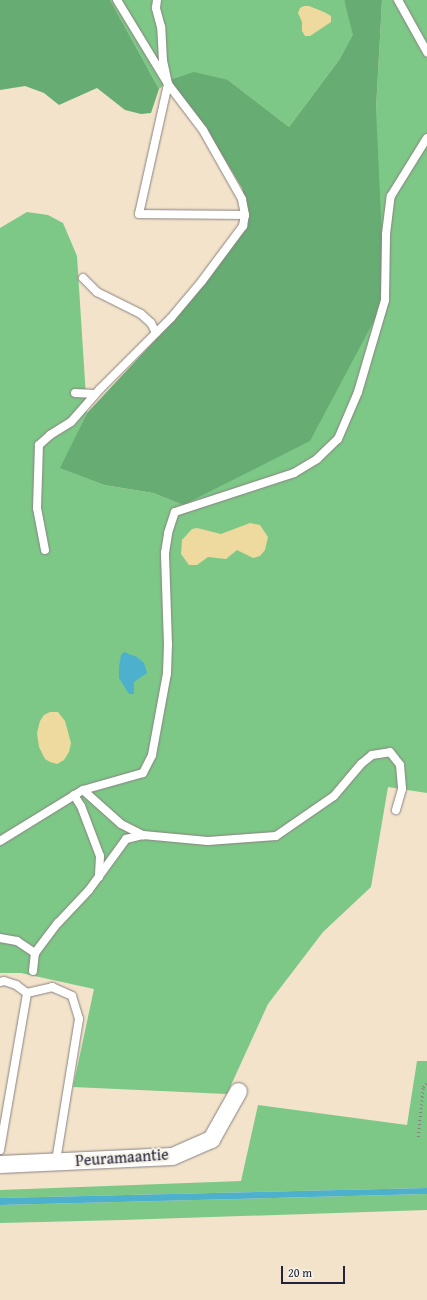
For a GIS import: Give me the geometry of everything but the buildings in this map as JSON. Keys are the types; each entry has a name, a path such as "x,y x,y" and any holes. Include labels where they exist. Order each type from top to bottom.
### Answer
{"street":[{"name":"Peuramaantie","path":"0,1164 172,1156 211,1139 238,1091"}],"lane":[{"path":"45,550 37,508 39,445 50,435 71,422 95,394 156,333 202,281 239,233 243,226 245,215 242,199 203,130 168,84 117,0"},
{"path":"157,0 156,8 161,27 163,61 168,84 138,214 245,215"},
{"path":"398,0 427,52"},
{"path":"0,841 83,790 143,773 152,755 167,673 168,645 165,553 168,533 175,512 294,473 317,459 338,439 358,392 385,300 386,234 391,196 427,138"},
{"path":"83,278 97,292 141,314 151,323 156,333"},
{"path":"75,393 95,394"},
{"path":"33,971 36,953 58,923 99,878 126,839 143,835 208,840 276,836 334,796 361,764 372,755 390,752 400,765 402,789 396,810"},
{"path":"83,790 121,824 143,835"},
{"path":"74,795 81,806 100,856 99,878"},
{"path":"0,938 17,941 36,953"},
{"path":"0,982 4,981 16,985 27,993 52,987 72,996 79,1019 56,1161"},
{"path":"0,1150 27,993"}],"path":[{"path":"418,1137 423,1087 427,1083"}],"green space":[{"path":"0,0 110,0 159,89 151,113 141,114 125,110 97,88 59,105 44,93 25,86 0,90"},
{"path":"110,0 344,0 354,34 339,60 289,127 228,80 170,80 159,89"},
{"path":"344,0 382,0 376,110 385,300 310,441 183,505 153,493 104,485 60,468 87,413 173,321 246,228 249,216 242,188 205,127 170,80 194,72 228,80 289,127 339,60 353,35"},
{"path":"382,0 427,0 427,793 388,787 371,887 323,932 268,1004 227,1094 73,1087 94,989 21,973 0,973 0,228 27,212 48,215 63,223 77,256 87,413 61,468 104,485 153,493 183,505 376,110"},
{"path":"417,1061 427,1061 427,1188 0,1198 0,1190 241,1181 258,1105 407,1125"},
{"path":"427,1194 427,1210 0,1223 0,1205"}],"sand":[{"path":"309,6 331,16 331,22 310,36 305,36 302,31 302,22 298,13 300,8"},
{"path":"250,523 260,525 268,537 265,550 260,556 253,558 237,550 226,559 208,557 197,565 189,565 181,554 182,540 192,529 197,528 221,534"},
{"path":"50,712 58,712 65,721 71,743 69,752 64,760 57,764 45,759 39,747 37,733 40,721 44,715"}],"water":[{"path":"124,652 137,657 144,663 147,673 134,682 134,694 129,694 119,678 121,655"},
{"path":"427,1188 427,1194 0,1205 0,1198"}]}
